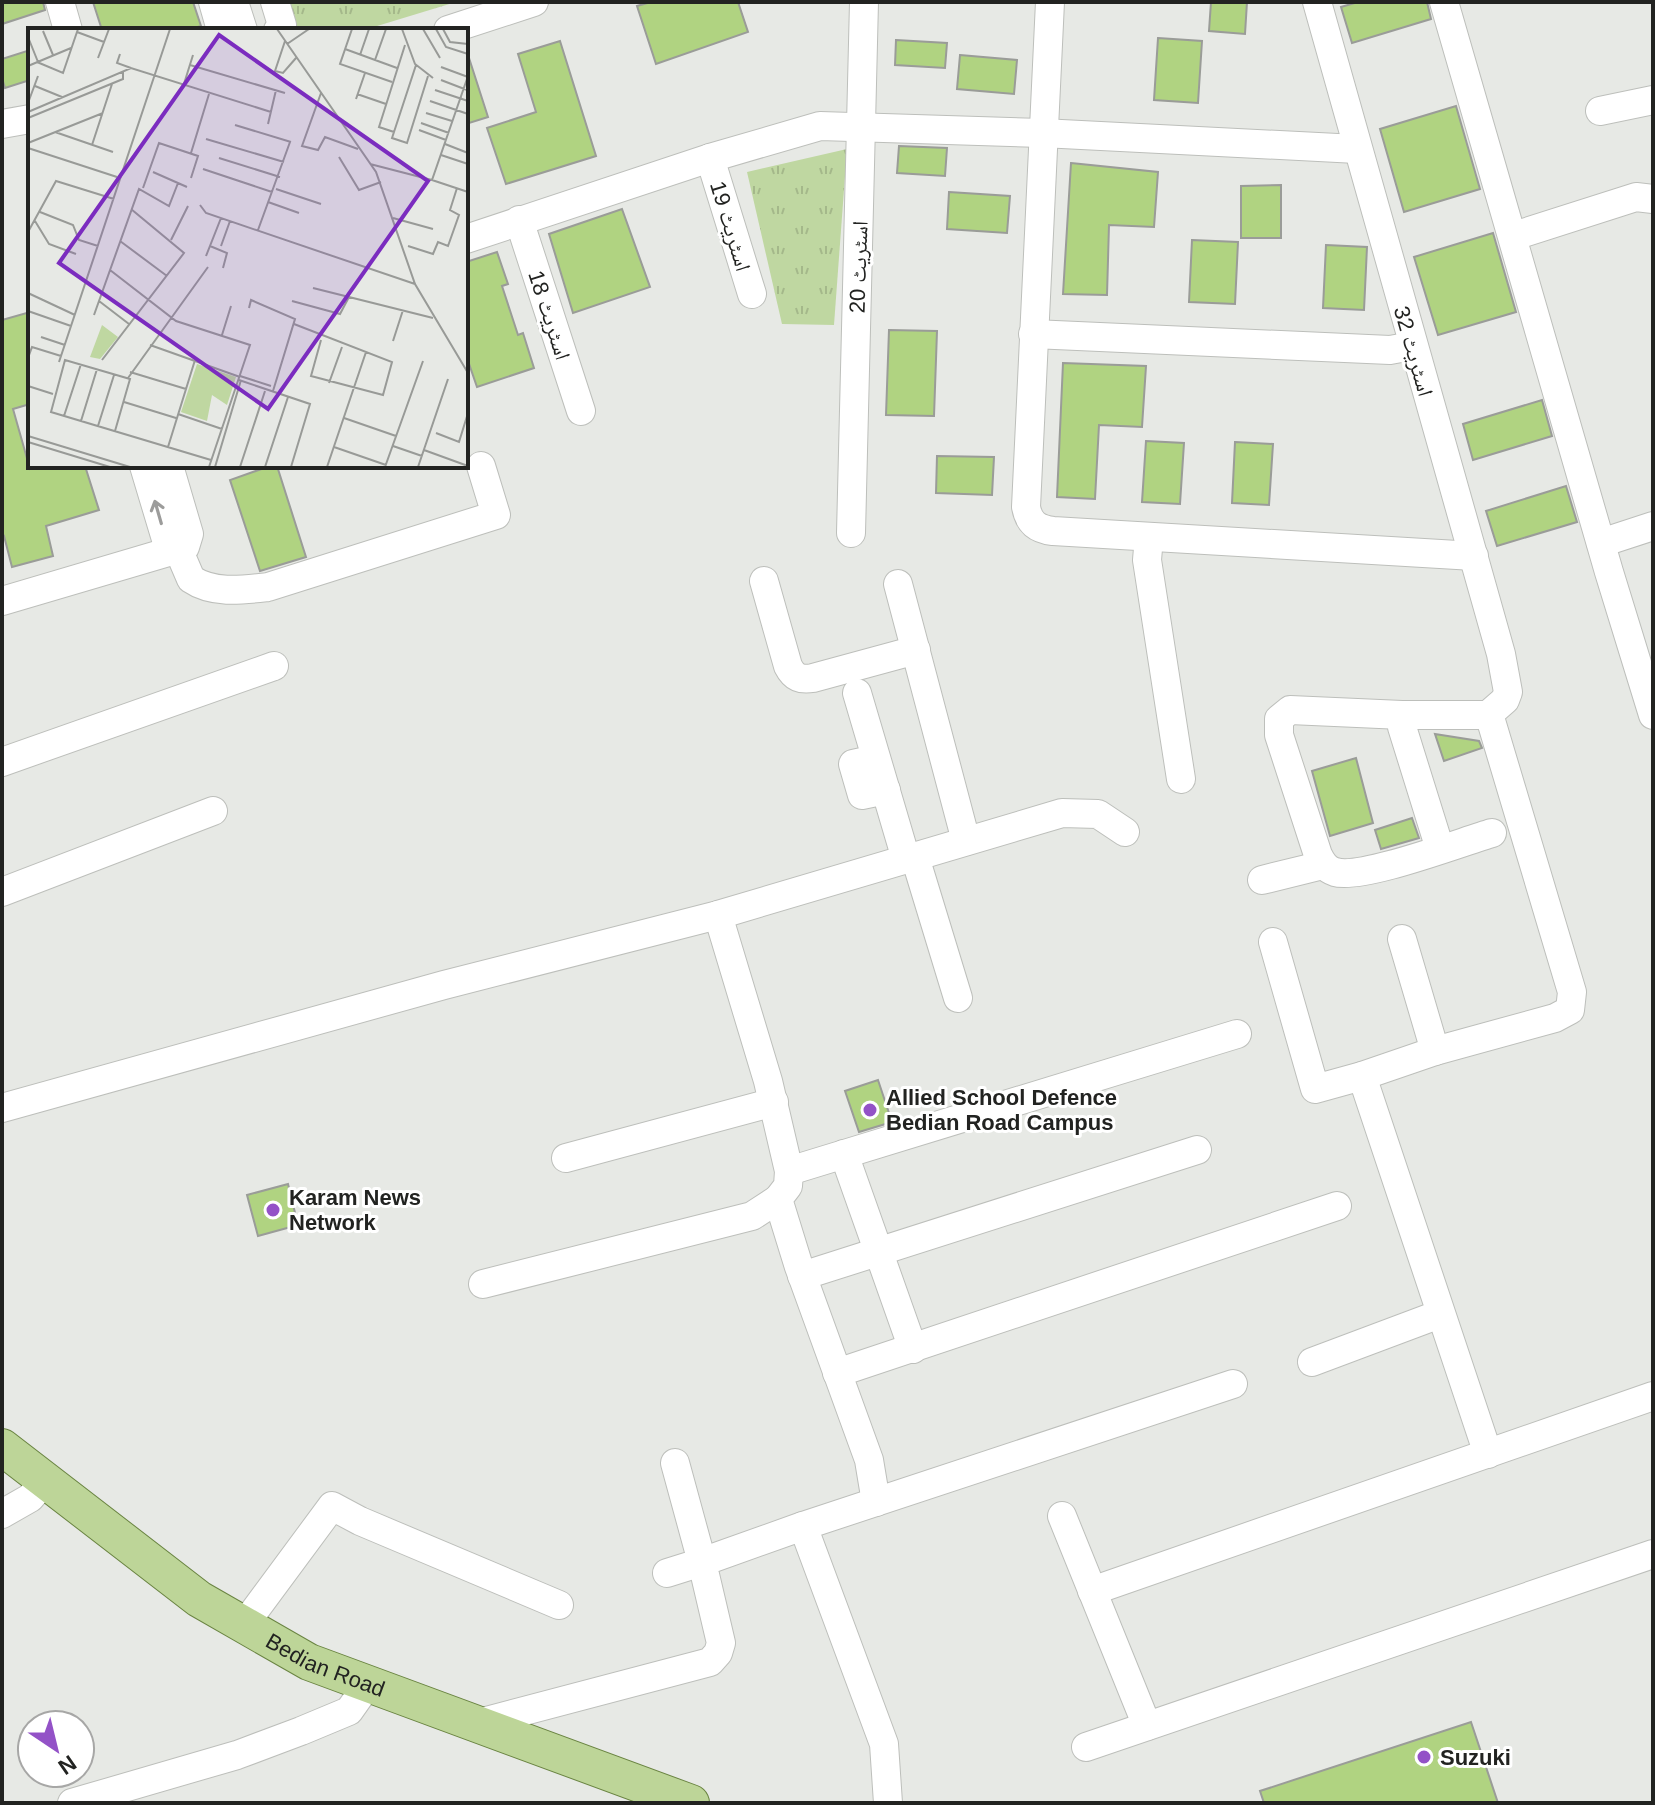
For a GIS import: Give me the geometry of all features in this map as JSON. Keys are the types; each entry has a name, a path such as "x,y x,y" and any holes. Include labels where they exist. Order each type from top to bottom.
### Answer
{"main road":[{"name":"Bedian Road","path":"2,1447 199,1599 309,1662 691,1803"}],"street":[{"path":"60,2 67,28"},
{"path":"213,2 220,28"},
{"path":"234,2 242,28"},
{"path":"254,2 261,28"},
{"path":"275,2 282,25 280,28"},
{"path":"454,28 534,2"},
{"name":"اسٹریٹ 20","path":"851,533 864,2"},
{"path":"1050,2 1033,334 1026,507 1029,518 1043,529 1474,556"},
{"name":"اسٹریٹ 32","path":"1317,2 1501,654 1508,692 1497,707 1572,992 1570,1010 1555,1018 1435,1051"},
{"path":"1444,2 1653,715"},
{"path":"1600,111 1653,100"},
{"path":"2,124 28,119"},
{"path":"468,238 710,158 820,126 862,125 1357,149"},
{"name":"اسٹریٹ 19","path":"710,158 752,294"},
{"path":"1514,236 1636,197 1653,199"},
{"name":"اسٹریٹ 18","path":"519,220 581,411"},
{"path":"1033,334 1390,350 1412,346"},
{"path":"179,551 189,576 199,584 220,589 268,587 496,515 481,466"},
{"path":"145,468 167,543 170,549 179,551"},
{"path":"2,601 179,551 188,545 189,534 170,468"},
{"path":"1601,543 1653,526"},
{"path":"1149,537 1147,560 1181,779"},
{"path":"764,581 788,666 799,679 916,650"},
{"path":"898,584 966,841"},
{"path":"2,762 274,666"},
{"path":"857,693 876,759 853,764 862,795 886,790 958,998"},
{"path":"1492,833 1348,873 1334,872 1323,865 1279,735 1279,719 1283,714 1296,710 1402,715 1497,707"},
{"path":"1402,715 1402,727 1440,849"},
{"path":"2,892 213,811"},
{"path":"2,1108 444,985 718,915 1062,813 1098,814 1125,832"},
{"path":"1262,880 1323,865"},
{"path":"483,1284 752,1216 778,1199 788,1186 789,1171 774,1102 718,915"},
{"path":"1273,942 1315,1089 1435,1051 1402,939"},
{"path":"789,1171 1237,1034"},
{"path":"1362,1076 1488,1454"},
{"path":"566,1158 774,1102"},
{"path":"802,1276 1197,1150"},
{"path":"844,1154 913,1349"},
{"path":"778,1199 802,1276 869,1460 876,1502"},
{"path":"837,1373 1337,1206"},
{"path":"1312,1362 1440,1314"},
{"path":"667,1573 1233,1384"},
{"path":"1092,1591 1653,1396"},
{"path":"475,1724 710,1662 718,1653 720,1631 675,1463"},
{"path":"2,1514 30,1498 44,1482"},
{"path":"244,1625 332,1506 360,1521 559,1605"},
{"path":"1062,1516 1147,1726"},
{"path":"803,1526 884,1744 888,1803"},
{"path":"1086,1747 1653,1554"},
{"path":"72,1803 237,1755 301,1731 349,1711 368,1684"}],"green space":[{"path":"276,2 456,2 371,28 283,28"},
{"path":"847,149 834,325 782,324 747,172"}],"building":[{"path":"2,2 43,2 45,10 2,24"},
{"path":"93,2 193,2 201,26 194,28 101,28"},
{"path":"651,2 738,2 748,32 656,64 637,6"},
{"path":"1211,2 1247,2 1245,34 1209,31"},
{"path":"1358,2 1427,2 1431,19 1352,43 1341,7"},
{"path":"1158,38 1202,41 1198,103 1154,100"},
{"path":"896,40 947,43 945,68 895,65"},
{"path":"560,41 596,156 506,184 487,128 536,112 518,54"},
{"path":"28,51 28,81 5,88 2,59"},
{"path":"960,55 1017,60 1014,94 957,89"},
{"path":"468,58 469,58 488,117 468,123"},
{"path":"1456,106 1480,189 1404,212 1380,129"},
{"path":"899,146 947,148 945,176 897,173"},
{"path":"1071,163 1158,172 1154,227 1109,225 1107,295 1063,294"},
{"path":"1281,185 1281,238 1241,238 1241,186"},
{"path":"949,192 1010,196 1007,233 947,229"},
{"path":"622,209 650,287 573,313 549,234"},
{"path":"1493,233 1516,312 1438,335 1414,257"},
{"path":"1192,240 1238,242 1235,304 1189,302"},
{"path":"1326,245 1367,247 1364,310 1323,308"},
{"path":"497,252 508,284 502,286 518,335 523,333 534,368 477,387 468,361 468,261"},
{"path":"28,313 28,405 13,409 28,468 86,468 99,510 46,526 53,556 12,567 2,537 2,320"},
{"path":"889,330 937,331 934,416 886,415"},
{"path":"1063,363 1146,366 1142,427 1099,425 1095,499 1057,497"},
{"path":"1542,400 1552,436 1473,460 1463,424"},
{"path":"1146,441 1184,443 1180,504 1142,502"},
{"path":"1235,442 1273,444 1269,505 1232,503"},
{"path":"937,456 994,457 992,495 936,493"},
{"path":"264,468 278,468 306,557 260,571 230,480"},
{"path":"1566,486 1577,522 1497,546 1486,511"},
{"path":"1435,734 1479,741 1482,748 1444,761"},
{"path":"1356,758 1373,823 1330,836 1312,771"},
{"path":"1412,818 1419,838 1381,849 1375,830"},
{"name":"Allied School Defence Bedian Road Campus","path":"878,1080 892,1122 859,1132 845,1091"},
{"name":"Karam News Network","path":"288,1184 298,1225 258,1236 247,1195"},
{"name":"Suzuki","path":"1471,1722 1498,1803 1264,1803 1260,1791"}],"place":[{"name":"Allied School Defence Bedian Road Campus","path":"870,1110"},
{"name":"Karam News Network","path":"273,1210"},
{"name":"Suzuki","path":"1424,1757"}]}
